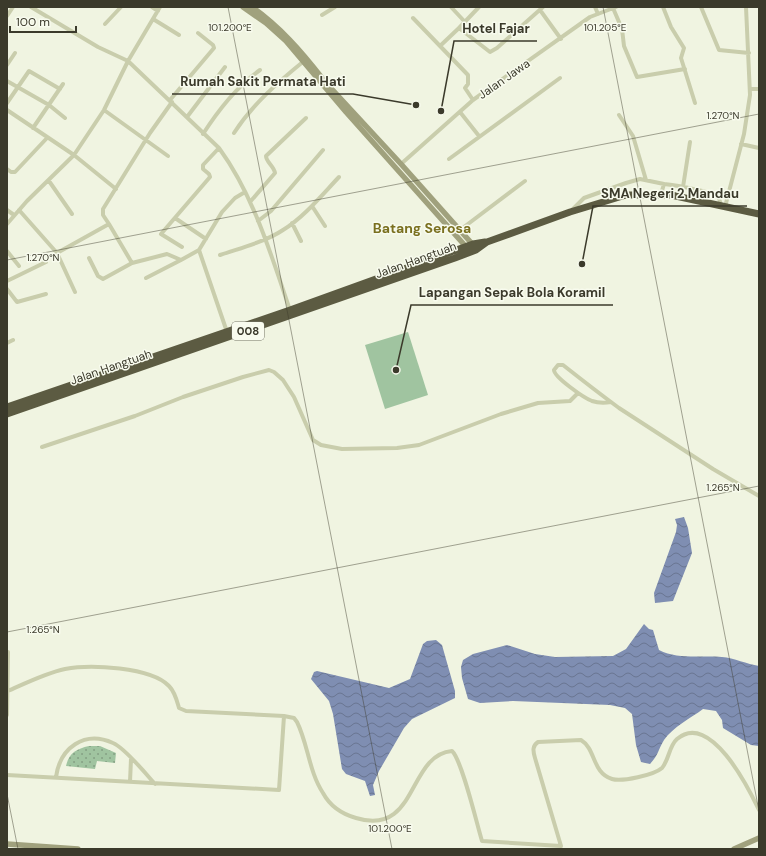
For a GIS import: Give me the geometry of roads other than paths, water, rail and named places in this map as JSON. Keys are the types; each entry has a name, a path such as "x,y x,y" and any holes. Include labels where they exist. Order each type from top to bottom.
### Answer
{"highway":[{"name":"008","path":"570,212 626,195 662,194 759,214"},
{"name":"Jalan Hangtuah","path":"8,410 343,294 570,212"},
{"name":"Jalan Hangtuah","path":"8,410 290,310 343,294"}],"street":[{"path":"7,16 13,7"},
{"path":"31,7 98,47 128,61 219,148 229,162 250,202 266,239 290,310"},
{"path":"105,24 121,7"},
{"path":"7,224 14,215 74,155 104,110 128,61 154,19 159,9 152,7"},
{"path":"243,7 260,16 289,38 332,89 401,164 414,183 460,230 471,248"},
{"path":"252,7 286,41 471,248"},
{"path":"322,15 335,7"},
{"path":"451,7 465,22"},
{"path":"440,46 479,7"},
{"path":"595,7 598,14"},
{"path":"662,7 671,27 684,48 681,56 695,103"},
{"path":"702,7 719,50 749,53"},
{"path":"723,206 741,144 747,117 750,89 746,7"},
{"path":"614,8 622,29 624,46 637,77 685,69"},
{"name":"Jalan Jawa","path":"401,164 473,100 598,14 614,8"},
{"path":"459,28 488,52 491,52 542,9 561,39"},
{"path":"413,18 468,75 468,84 465,88 473,100"},
{"path":"154,19 179,35"},
{"path":"132,262 102,210 171,101 214,48 214,45 198,33"},
{"path":"7,65 15,52"},
{"path":"234,133 244,118 278,82 304,61"},
{"path":"187,117 225,67"},
{"path":"203,134 220,108 244,81 260,70"},
{"path":"7,103 30,71 60,89"},
{"path":"448,159 560,78"},
{"path":"7,81 49,105 65,118"},
{"path":"34,128 63,84"},
{"path":"750,89 759,89"},
{"path":"7,110 74,155 116,189"},
{"path":"104,110 168,156"},
{"path":"460,112 479,136"},
{"path":"619,115 633,136 646,180"},
{"path":"250,202 275,173 266,156 306,118"},
{"path":"7,169 10,172 15,172 47,138"},
{"path":"683,187 690,142"},
{"path":"741,144 759,148"},
{"path":"182,248 161,235 210,177 209,174 203,169 203,165 219,148"},
{"path":"258,221 271,211 324,150"},
{"path":"220,255 266,239 282,231 312,206 339,177"},
{"path":"570,212 584,198 640,179 716,195 723,206"},
{"path":"49,181 67,204 72,214"},
{"path":"460,230 525,181"},
{"path":"662,194 664,184"},
{"path":"146,278 199,250 222,212 235,198 245,192"},
{"path":"312,206 325,226"},
{"path":"7,210 14,215"},
{"path":"19,210 57,253 75,292"},
{"path":"175,218 206,239"},
{"path":"292,223 301,241"},
{"path":"57,253 109,224"},
{"path":"199,250 227,332"},
{"path":"7,251 19,266"},
{"path":"89,258 98,276 103,279 132,262 167,254 181,260"},
{"path":"7,281 46,262"},
{"path":"7,289 17,302 46,294"},
{"path":"7,343 13,340"},
{"path":"611,402 592,401 578,393 555,374 554,370 556,366 563,365 591,389 611,402 690,454 759,496"},
{"path":"42,447 209,388 269,370 284,380 294,397 314,440 321,445 342,449 396,448 419,445 501,414 551,401 570,401 578,393"},
{"path":"7,715 8,652"},
{"path":"8,691 65,669 103,666 144,673 162,681 171,687 179,708 186,711 284,716 294,718 297,722 315,775 324,795 340,811 363,820 385,820 396,814 432,761 447,752 452,752 455,754 462,772 482,841 561,846 533,749 535,744 538,742 581,740 590,748 599,770 605,776 612,779 628,778 654,773 662,767 677,739 694,731 709,738 725,755 738,772 759,810"},
{"path":"7,775 279,790 284,716"},
{"path":"56,777 61,758 67,750 77,743 88,739 102,739 114,743 124,750 155,784"},
{"path":"130,782 131,759"},
{"path":"734,849 759,838"},
{"path":"7,844 78,849"}],"water":[{"path":"684,517 688,528 692,553 673,601 655,603 654,593 676,532 677,525 675,519"},
{"path":"644,624 649,629 653,630 659,650 666,653 682,656 727,658 759,666 759,746 751,745 723,728 722,720 716,711 703,709 668,735 650,764 641,762 636,745 632,714 625,708 610,705 513,701 480,703 468,699 462,678 461,667 463,660 473,654 507,645 535,654 555,657 613,656 626,649"},
{"path":"436,640 442,645 455,691 455,698 412,719 404,728 379,771 373,785 375,795 370,796 365,781 346,774 342,769 333,714 329,701 311,679 314,672 317,671 389,688 410,679 423,644 427,641"}],"place":[{"name":"Rumah Sakit Permata Hati","path":"416,105"},
{"name":"Hotel Fajar","path":"441,111"},
{"name":"SMA Negeri 2 Mandau","path":"582,264"},
{"name":"Lapangan Sepak Bola Koramil","path":"396,370"}],"district":[{"name":"Batang Serosa","path":"422,228"}]}
